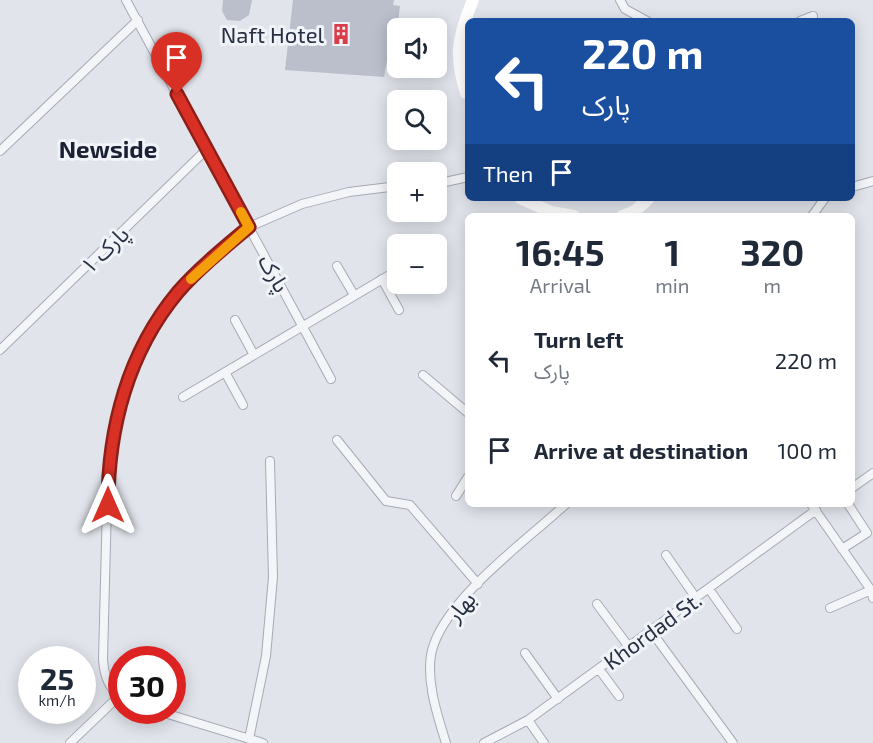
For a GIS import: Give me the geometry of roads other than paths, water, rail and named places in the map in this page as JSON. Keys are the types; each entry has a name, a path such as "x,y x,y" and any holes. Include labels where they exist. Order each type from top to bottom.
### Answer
{"street":[{"name":"پارک","path":"126,0 331,379"},
{"path":"469,17 473,0"},
{"path":"620,0 625,9 642,18"},
{"path":"808,18 813,16"},
{"path":"0,151 138,20"},
{"path":"465,26 459,39 458,66 465,89"},
{"name":"پارک ۱","path":"0,350 207,149"},
{"path":"447,182 465,178"},
{"path":"855,186 873,181"},
{"path":"108,683 104,673 103,658 108,466 117,413 130,371 152,328 179,292 249,227 302,204 349,192 387,187"},
{"path":"527,201 557,213"},
{"path":"630,213 646,201"},
{"path":"337,266 354,296"},
{"path":"183,397 387,276"},
{"path":"382,279 399,310"},
{"path":"235,320 254,355"},
{"path":"225,372 243,405"},
{"path":"423,375 465,410"},
{"path":"337,440 386,501 410,505 478,584"},
{"path":"249,739 267,656 273,577 270,461"},
{"path":"855,486 873,473"},
{"path":"456,496 465,482"},
{"name":"بهار","path":"446,743 432,686 433,645 449,615 478,584 563,507"},
{"path":"813,507 872,594 830,608"},
{"name":"Khordad St.","path":"484,743 528,720 558,699 709,589 813,507"},
{"path":"842,549 867,533 850,507"},
{"path":"666,555 696,598"},
{"path":"709,589 737,629"},
{"path":"597,604 629,647"},
{"path":"651,631 733,743"},
{"path":"525,653 558,699"},
{"path":"599,669 619,696"},
{"path":"70,743 108,708"},
{"path":"186,720 263,743"},
{"path":"528,720 544,743"}],"place":[{"name":"Naft Hotel","path":"341,34"}],"district":[{"name":"Newside","path":"108,148"}]}
